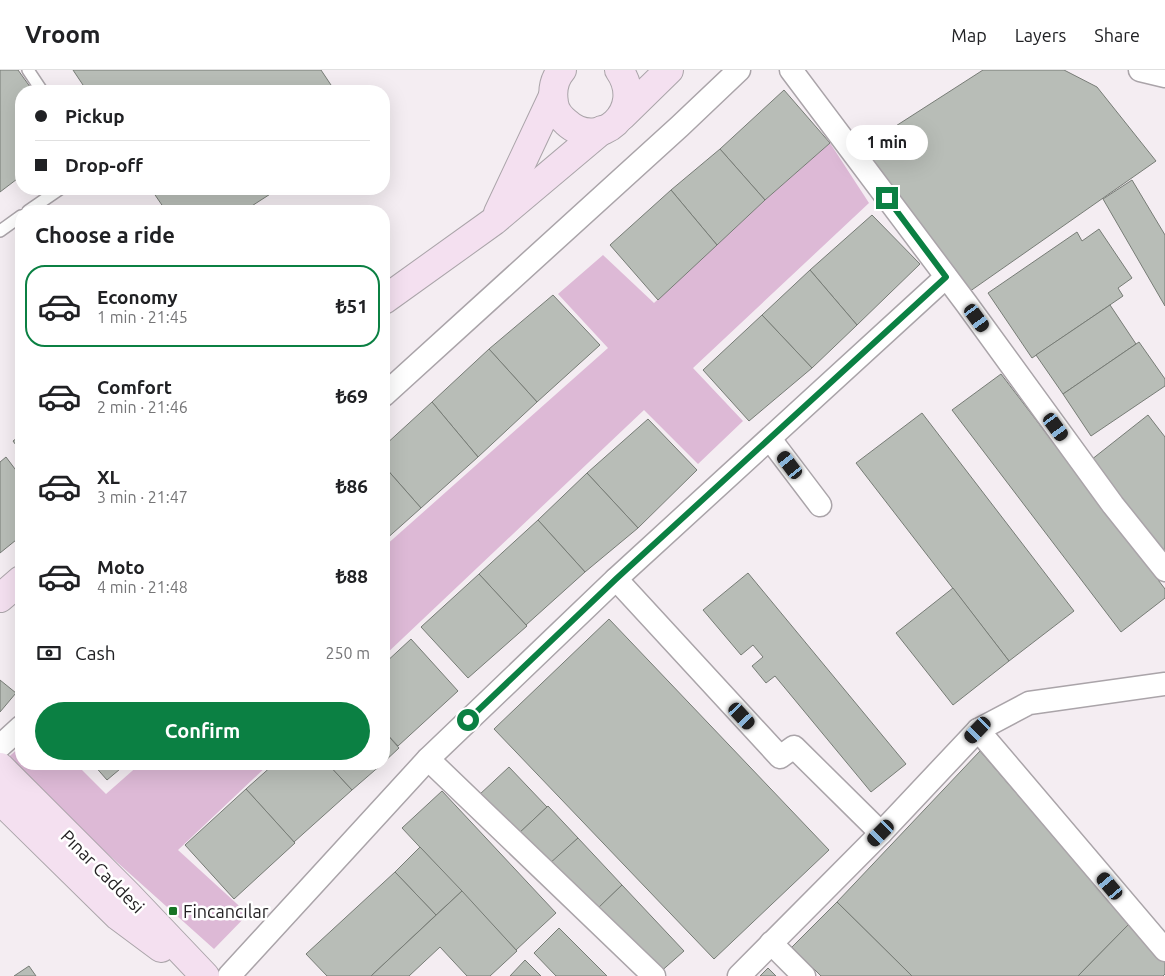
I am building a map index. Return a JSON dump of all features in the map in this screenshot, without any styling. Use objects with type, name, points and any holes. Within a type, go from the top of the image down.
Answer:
[{"type":"street","points":[[562,70],[554,83],[553,96],[555,108],[560,118],[569,126],[585,132],[612,123],[627,104],[628,91],[625,79],[619,70]]},
{"type":"street","points":[[390,296],[494,221],[612,123],[669,70]]},
{"type":"street","points":[[390,389],[680,126],[739,70]]},
{"type":"street","points":[[791,70],[1113,505],[1165,570]]},
{"type":"street","points":[[1140,70],[1165,76]]},
{"type":"street","points":[[494,221],[553,96]]},
{"type":"street","points":[[229,976],[428,759],[616,579],[946,277]]},
{"type":"street","points":[[770,439],[820,505]]},
{"type":"street","points":[[616,579],[780,756],[794,747],[881,833]]},
{"type":"street","points":[[0,598],[15,585]]},
{"type":"street","points":[[739,976],[881,833],[978,730],[1029,703],[1165,684]]},
{"type":"street","points":[[978,730],[1165,950]]},
{"type":"street","points":[[0,746],[15,732]]},
{"type":"street","points":[[428,759],[654,976]]},
{"type":"street","name":"Pınar Caddesi","points":[[0,767],[128,895],[205,976]]},
{"type":"street","name":"Pınar Caddesi","points":[[0,800],[118,916],[200,976]]},
{"type":"street","points":[[771,943],[804,976]]},
{"type":"lane","points":[[28,70],[38,85]]},
{"type":"lane","points":[[37,205],[51,195]]},
{"type":"lane","points":[[0,231],[15,220]]},
{"type":"shaded area","points":[[830,143],[869,203],[693,368],[743,421],[698,464],[644,410],[390,650],[390,542],[608,348],[558,294],[603,255],[654,303],[765,200]]},
{"type":"shaded area","points":[[15,751],[15,770],[82,770],[106,794],[133,770],[263,770],[178,850],[248,914],[214,949],[4,761]]},
{"type":"building","points":[[0,70],[18,70],[29,85],[15,85],[15,181],[0,192]]},
{"type":"building","points":[[73,70],[321,70],[331,85],[83,85]]},
{"type":"building","points":[[983,70],[1064,70],[1097,87],[1156,161],[966,294],[860,149]]},
{"type":"building","points":[[784,90],[830,143],[765,200],[720,149]]},
{"type":"building","points":[[720,149],[765,200],[717,245],[671,190]]},
{"type":"building","points":[[1132,180],[1165,235],[1165,306],[1103,199]]},
{"type":"building","points":[[671,190],[717,245],[658,300],[610,245]]},
{"type":"building","points":[[155,195],[269,195],[253,205],[162,205]]},
{"type":"building","points":[[872,215],[920,264],[857,325],[810,270]]},
{"type":"building","points":[[1099,229],[1132,278],[1118,288],[1123,296],[1032,358],[988,293],[1077,232],[1082,241]]},
{"type":"building","points":[[810,270],[857,325],[812,368],[762,315]]},
{"type":"building","points":[[553,295],[600,345],[537,402],[489,349]]},
{"type":"building","points":[[1110,305],[1136,344],[1063,394],[1036,355]]},
{"type":"building","points":[[762,315],[812,368],[749,421],[703,370]]},
{"type":"building","points":[[1139,342],[1165,379],[1165,386],[1091,436],[1063,394]]},
{"type":"building","points":[[489,349],[537,402],[478,457],[432,402]]},
{"type":"building","points":[[1001,374],[1165,589],[1165,598],[1121,632],[952,410]]},
{"type":"building","points":[[432,402],[478,457],[421,508],[390,473],[390,440]]},
{"type":"building","points":[[922,413],[1074,611],[1009,661],[856,463]]},
{"type":"building","points":[[1148,415],[1165,437],[1165,554],[1091,460]]},
{"type":"building","points":[[648,419],[697,470],[638,528],[587,473]]},
{"type":"building","points":[[6,457],[15,469],[15,541],[0,553],[0,462]]},
{"type":"building","points":[[390,473],[421,508],[390,536]]},
{"type":"building","points":[[587,473],[638,528],[585,572],[538,520]]},
{"type":"building","points":[[538,520],[585,572],[526,625],[479,574]]},
{"type":"building","points":[[748,573],[906,764],[871,792],[775,676],[766,683],[752,666],[763,657],[753,645],[741,655],[703,610]]},
{"type":"building","points":[[479,574],[527,626],[468,678],[421,627]]},
{"type":"building","points":[[953,588],[1009,661],[953,705],[896,633]]},
{"type":"building","points":[[609,619],[829,850],[714,959],[494,729]]},
{"type":"building","points":[[411,639],[458,691],[398,746],[390,737],[390,658]]},
{"type":"building","points":[[0,680],[15,694],[0,712]]},
{"type":"building","points":[[390,738],[399,748],[390,756]]},
{"type":"building","points":[[980,751],[1129,924],[1078,976],[912,976],[837,902]]},
{"type":"building","points":[[509,767],[547,807],[517,835],[479,795]]},
{"type":"building","points":[[98,770],[119,770],[107,780]]},
{"type":"building","points":[[267,770],[334,770],[352,790],[294,842],[246,789]]},
{"type":"building","points":[[334,770],[375,770],[352,790]]},
{"type":"building","points":[[246,789],[295,843],[234,899],[185,845]]},
{"type":"building","points":[[442,791],[556,913],[516,950],[402,828]]},
{"type":"building","points":[[548,806],[578,838],[547,867],[517,835]]},
{"type":"building","points":[[578,838],[622,885],[594,912],[549,864]]},
{"type":"building","points":[[420,847],[462,891],[436,915],[395,872]]},
{"type":"building","points":[[395,872],[436,915],[371,976],[327,976],[306,954]]},
{"type":"building","points":[[622,885],[684,951],[658,974],[597,909]]},
{"type":"building","points":[[462,891],[517,951],[490,976],[467,976],[440,947],[409,976],[371,976]]},
{"type":"building","points":[[837,902],[912,976],[821,976],[792,947]]},
{"type":"building","points":[[1129,924],[1165,960],[1165,974],[1163,976],[1078,976]]},
{"type":"building","points":[[559,928],[607,976],[556,976],[534,953]]},
{"type":"building","points":[[525,960],[541,976],[510,976]]},
{"type":"building","points":[[29,966],[36,976],[14,976]]},
{"type":"building","points":[[768,968],[776,976],[760,976]]},
{"type":"place","name":"Fincancılar","points":[[173,911]]},
{"type":"route","points":[[468,720],[616,579],[946,277],[887,198]]}]
